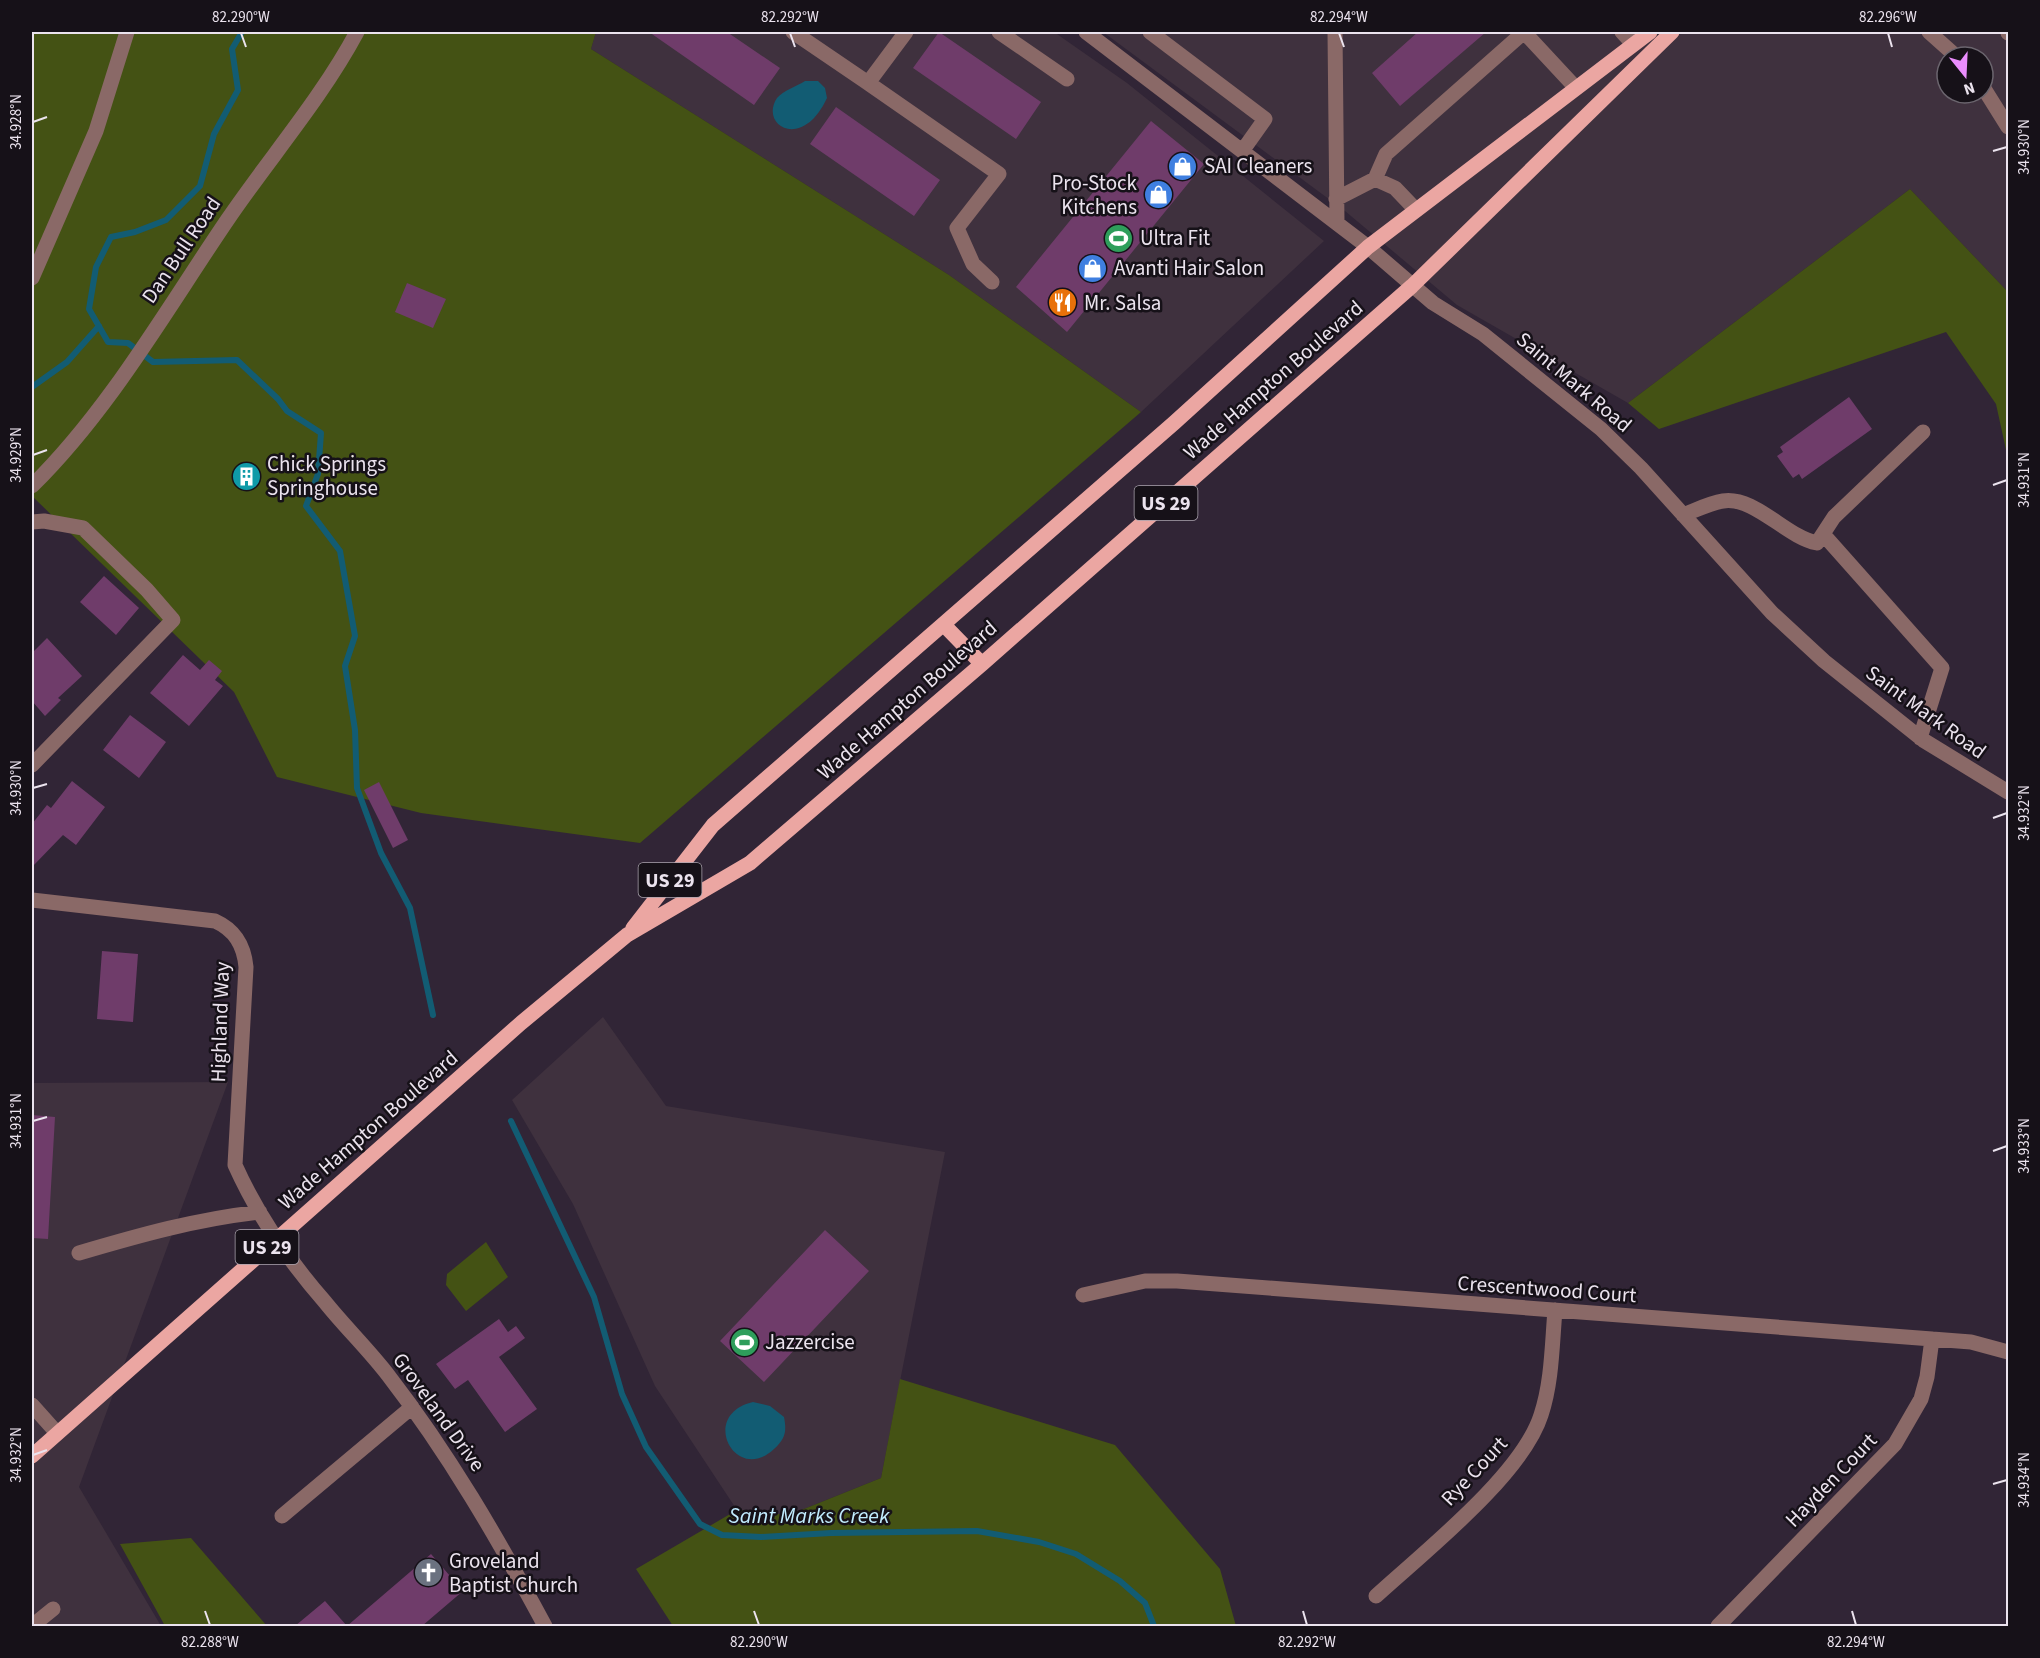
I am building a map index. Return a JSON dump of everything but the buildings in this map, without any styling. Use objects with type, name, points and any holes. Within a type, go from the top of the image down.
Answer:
[{"type":"main road","name":"Wade Hampton Boulevard","points":[[627,935],[713,825],[944,625],[1368,247],[1650,32]]},
{"type":"main road","name":"Wade Hampton Boulevard","points":[[32,1456],[515,1029],[627,935],[750,863],[982,664],[1412,286],[1672,32]]},
{"type":"main road","points":[[944,625],[982,664]]},
{"type":"street","points":[[32,278],[96,131],[127,32]]},
{"type":"street","name":"Dan Bull Road","points":[[32,486],[79,436],[245,194],[302,121],[357,32]]},
{"type":"street","points":[[793,32],[999,174],[957,228],[973,264],[992,282]]},
{"type":"street","points":[[868,83],[906,32]]},
{"type":"street","points":[[999,32],[1067,79]]},
{"type":"street","name":"Saint Mark Road","points":[[1086,32],[1368,247],[1412,286],[1483,334],[1601,429],[1765,605],[1806,645],[1872,702],[1920,738],[2008,792]]},
{"type":"street","points":[[1150,32],[1265,119],[1242,150]]},
{"type":"street","points":[[1335,32],[1337,223]]},
{"type":"street","points":[[1336,199],[1375,179],[1386,154],[1524,32],[1576,88]]},
{"type":"street","points":[[1622,32],[1633,44]]},
{"type":"street","points":[[1929,32],[1944,45]]},
{"type":"street","points":[[1994,105],[2008,128]]},
{"type":"street","points":[[1375,179],[1395,188],[1416,210]]},
{"type":"street","points":[[1683,515],[1724,501],[1739,502],[1803,540],[1817,543],[1834,517],[1923,432]]},
{"type":"street","points":[[32,522],[44,521],[83,528],[147,590],[173,620],[32,765]]},
{"type":"street","points":[[1823,534],[1942,668],[1920,738]]},
{"type":"street","name":"Highland Way","points":[[32,900],[214,921],[237,937],[245,955],[246,967],[235,1165],[276,1239]]},
{"type":"street","points":[[79,1253],[161,1228],[210,1218],[260,1212]]},
{"type":"street","name":"Groveland Drive","points":[[276,1239],[322,1300],[387,1373],[466,1484],[545,1626]]},
{"type":"street","name":"Crescentwood Court","points":[[1083,1295],[1136,1282],[1177,1281],[1971,1342],[2008,1352]]},
{"type":"street","name":"Rye Court","points":[[1376,1596],[1488,1491],[1517,1459],[1531,1437],[1547,1395],[1555,1310]]},
{"type":"street","name":"Hayden Court","points":[[1718,1626],[1895,1444],[1921,1400],[1927,1377],[1932,1339]]},
{"type":"street","points":[[32,1405],[57,1433]]},
{"type":"street","points":[[282,1516],[412,1407]]},
{"type":"street","points":[[32,1626],[53,1609]]},
{"type":"shaded area","points":[[596,32],[1054,32],[1127,83],[1324,241],[1141,412],[949,275],[591,49]]},
{"type":"shaded area","points":[[1103,32],[2008,32],[2008,292],[1910,189],[1628,403],[1457,305],[1345,211]]},
{"type":"shaded area","points":[[603,1017],[666,1106],[945,1152],[881,1478],[789,1515],[737,1510],[655,1386],[573,1204],[512,1100]]},
{"type":"shaded area","points":[[228,1082],[79,1487],[161,1626],[32,1626],[32,1083]]},
{"type":"green space","points":[[32,32],[596,32],[591,49],[949,275],[1141,412],[640,843],[421,813],[277,777],[234,692],[32,496]]},
{"type":"green space","points":[[1910,189],[2008,292],[2008,459],[1996,404],[1946,332],[1659,429],[1628,403]]},
{"type":"green space","points":[[486,1242],[508,1277],[466,1311],[446,1285],[447,1274]]},
{"type":"green space","points":[[900,1379],[1115,1445],[1220,1569],[1236,1626],[673,1626],[636,1569],[737,1510],[789,1515],[881,1478]]},
{"type":"green space","points":[[191,1538],[267,1626],[165,1626],[120,1544]]},
{"type":"water","points":[[805,81],[818,81],[825,88],[827,98],[817,115],[806,125],[795,129],[778,124],[773,108],[777,98]]},
{"type":"water","points":[[753,1402],[770,1406],[784,1417],[785,1431],[781,1442],[774,1449],[760,1458],[747,1459],[736,1453],[729,1444],[725,1432],[728,1420],[737,1409]]},
{"type":"waterway","name":"Saint Marks Creek","points":[[242,32],[232,49],[238,90],[214,134],[200,186],[166,220],[135,232],[111,237],[96,267],[89,309],[108,342],[128,343],[153,362],[237,360],[278,399],[287,411],[321,433],[318,474],[306,506],[340,551],[355,636],[345,666],[355,730],[357,788],[381,853],[410,908],[433,1015]]},
{"type":"waterway","points":[[32,387],[67,362],[99,326]]},
{"type":"waterway","name":"Saint Marks Creek","points":[[511,1121],[594,1297],[622,1394],[646,1447],[700,1524],[722,1535],[761,1537],[831,1533],[977,1531],[1039,1542],[1076,1554],[1120,1581],[1145,1603],[1154,1626]]},
{"type":"place","name":"SAI Cleaners","points":[[1183,166]]},
{"type":"place","name":"Pro-Stock Kitchens","points":[[1158,195]]},
{"type":"place","name":"Ultra Fit","points":[[1119,238]]},
{"type":"place","name":"Avanti Hair Salon","points":[[1093,268]]},
{"type":"place","name":"Mr. Salsa","points":[[1063,303]]},
{"type":"place","name":"Chick Springs Springhouse","points":[[246,476]]},
{"type":"place","name":"Jazzercise","points":[[744,1342]]},
{"type":"place","name":"Groveland Baptist Church","points":[[428,1573]]}]
